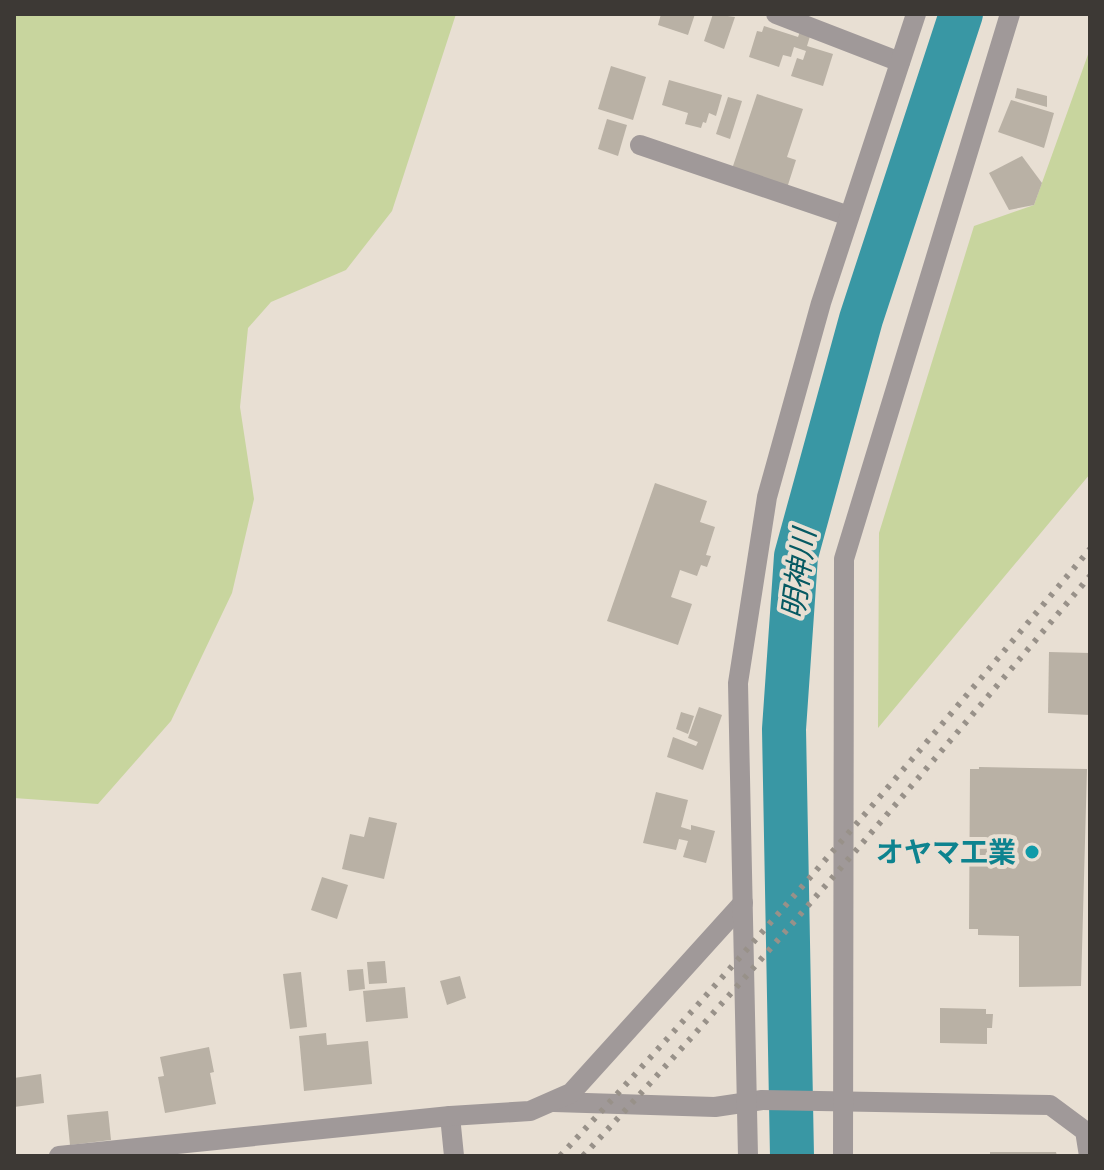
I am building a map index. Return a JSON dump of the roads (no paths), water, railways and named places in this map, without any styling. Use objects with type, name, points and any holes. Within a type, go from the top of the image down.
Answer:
[{"type":"street","points":[[776,14],[900,62]]},
{"type":"street","points":[[748,1156],[754,1101],[743,903],[738,683],[767,497],[821,303],[916,14]]},
{"type":"street","points":[[843,1156],[844,559],[1010,14]]},
{"type":"street","points":[[640,145],[849,216]]},
{"type":"street","points":[[59,1156],[450,1116],[530,1111],[571,1093],[743,903]]},
{"type":"street","points":[[550,1102],[715,1107],[754,1101],[820,1100],[1050,1105],[1085,1131],[1089,1156]]},
{"type":"street","points":[[450,1116],[454,1156]]},
{"type":"waterway","name":"明神川","points":[[792,1156],[784,729],[796,556],[861,319],[961,14]]},
{"type":"railway","points":[[560,1156],[829,856],[1090,549]]},
{"type":"railway","points":[[583,1156],[777,942],[1090,576]]},
{"type":"place","name":"オヤマ工業","points":[[1032,852]]}]
